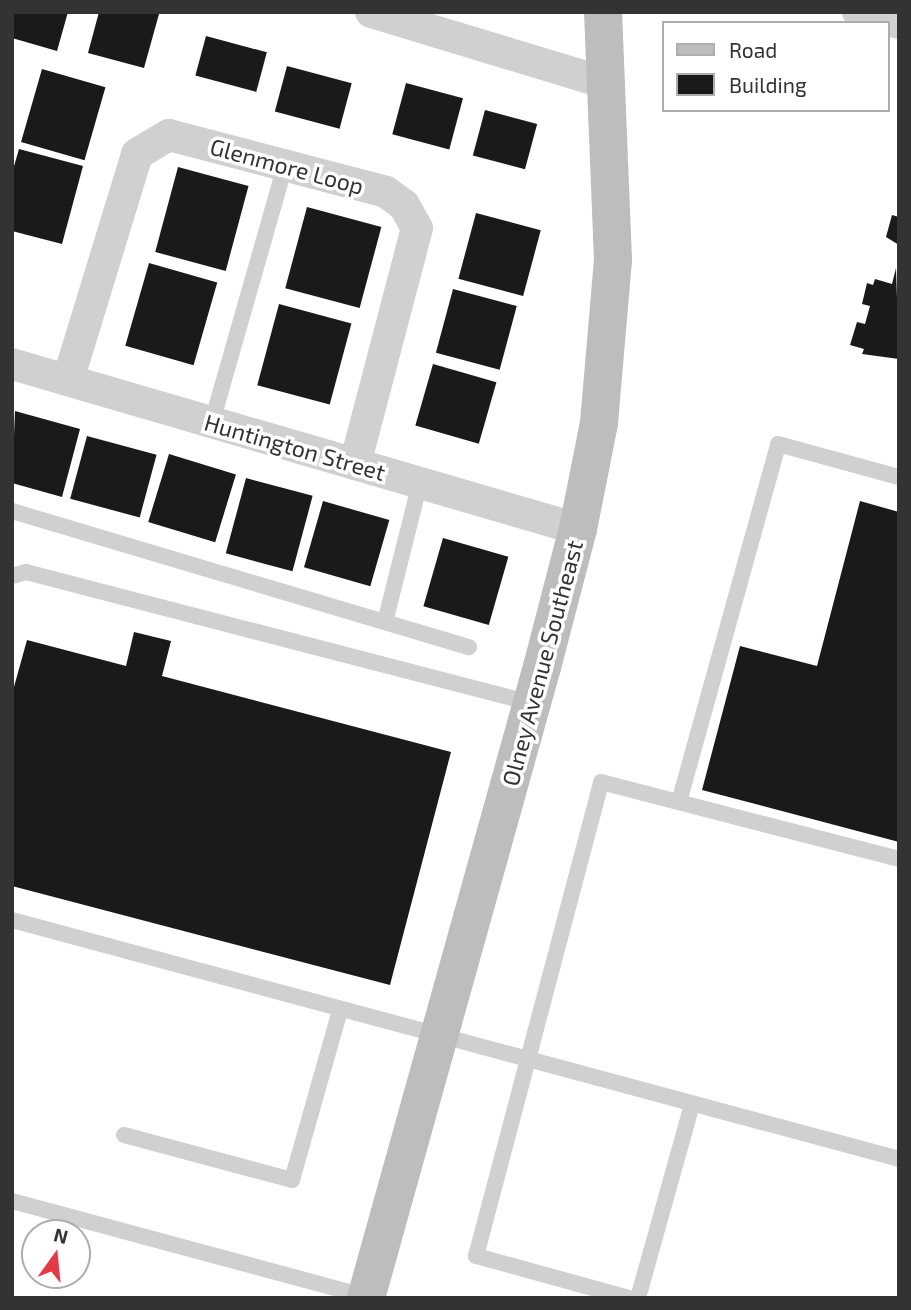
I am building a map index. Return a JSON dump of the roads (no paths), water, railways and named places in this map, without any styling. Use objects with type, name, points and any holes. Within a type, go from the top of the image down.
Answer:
[{"type":"main road","name":"Olney Avenue Southeast","points":[[368,1297],[442,1039],[578,530],[609,347],[613,260],[603,12]]},
{"type":"street","points":[[371,12],[606,83]]},
{"type":"street","points":[[858,12],[899,23]]},
{"type":"street","name":"Glenmore Loop","points":[[68,380],[137,154],[169,135],[386,192],[404,205],[417,228],[355,464]]},
{"type":"street","name":"Huntington Street","points":[[12,364],[578,530]]},
{"type":"lane","points":[[212,422],[285,166]]},
{"type":"lane","points":[[679,802],[778,444],[899,477]]},
{"type":"lane","points":[[385,622],[420,483]]},
{"type":"lane","points":[[12,511],[469,647]]},
{"type":"lane","points":[[12,576],[26,572],[532,703]]},
{"type":"lane","points":[[629,1298],[476,1256],[601,782],[899,859]]},
{"type":"lane","points":[[12,920],[442,1039],[899,1159]]},
{"type":"lane","points":[[124,1135],[292,1180],[340,1010]]},
{"type":"lane","points":[[638,1298],[692,1105]]},
{"type":"lane","points":[[12,1202],[368,1297]]}]
